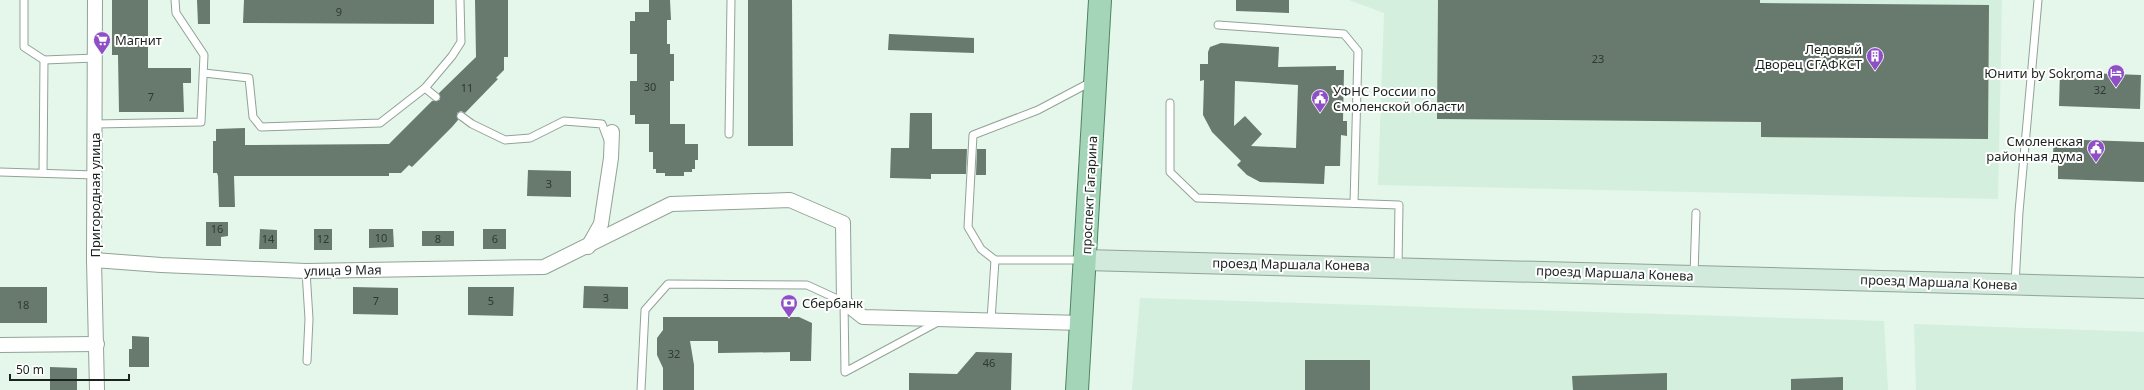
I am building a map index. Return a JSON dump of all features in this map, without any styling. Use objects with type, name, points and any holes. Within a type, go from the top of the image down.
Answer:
[{"type":"main road","name":"проспект Гагарина","points":[[1077,390],[1100,0]]},
{"type":"street","name":"Пригородная улица","points":[[95,0],[94,260],[97,390]]},
{"type":"street","points":[[587,248],[601,224],[611,158],[612,132]]},
{"type":"street","name":"улица 9 Мая","points":[[94,260],[161,265],[306,271],[544,267],[587,248],[643,217],[671,204],[790,200],[844,223],[844,302]]},
{"type":"street","name":"проезд Маршала Конева","points":[[1085,260],[1398,267],[2144,288]]},
{"type":"street","points":[[844,302],[863,317],[1082,323]]},
{"type":"street","points":[[0,344],[96,344]]},
{"type":"lane","points":[[24,0],[24,48],[44,60],[95,58]]},
{"type":"lane","points":[[95,124],[201,122],[204,56],[176,13],[176,0]]},
{"type":"lane","points":[[204,73],[248,78],[253,117],[261,127],[380,123],[425,88],[452,56],[461,42],[460,0]]},
{"type":"lane","points":[[729,134],[731,0]]},
{"type":"lane","points":[[2015,284],[2038,0]]},
{"type":"lane","points":[[1218,25],[1344,34],[1358,52],[1354,203]]},
{"type":"lane","points":[[43,173],[44,60]]},
{"type":"lane","points":[[1085,260],[994,260],[981,249],[968,226],[973,135],[1038,110],[1096,79]]},
{"type":"lane","points":[[425,88],[436,97]]},
{"type":"lane","points":[[1170,103],[1170,172],[1197,198],[1399,205],[1398,267]]},
{"type":"lane","points":[[461,116],[472,124],[505,140],[530,138],[564,121],[602,124],[611,146]]},
{"type":"lane","points":[[0,172],[95,175]]},
{"type":"lane","points":[[1694,275],[1696,213]]},
{"type":"lane","points":[[990,320],[994,260]]},
{"type":"lane","points":[[306,271],[309,319],[307,361]]},
{"type":"lane","points":[[641,390],[645,310],[668,284],[807,284],[844,302],[845,372],[944,319]]},
{"type":"shaded area","points":[[1349,0],[2002,0],[1998,199],[1378,185],[1384,13]]},
{"type":"shaded area","points":[[1140,298],[1884,321],[1888,390],[1132,390]]},
{"type":"shaded area","points":[[1914,324],[2144,332],[2144,390],[1916,390]]},
{"type":"building","points":[[112,0],[148,0],[148,68],[191,68],[191,83],[183,83],[184,112],[119,112],[118,55],[112,55]]},
{"type":"building","points":[[197,0],[210,0],[210,24],[198,24]]},
{"type":"building","points":[[244,0],[434,0],[434,24],[243,23]]},
{"type":"building","points":[[475,0],[508,0],[508,57],[504,57],[504,70],[496,78],[498,79],[465,113],[461,111],[457,113],[458,120],[412,167],[409,165],[401,173],[389,173],[389,176],[234,176],[235,207],[219,207],[218,176],[217,173],[213,173],[213,141],[216,141],[216,129],[245,128],[245,145],[389,144],[432,101],[440,100],[439,93],[476,57]]},
{"type":"building","points":[[649,0],[670,0],[671,20],[667,20],[667,44],[670,44],[670,54],[674,54],[674,81],[670,81],[670,124],[685,124],[685,144],[698,144],[698,160],[695,160],[695,169],[692,169],[692,172],[684,172],[684,176],[665,176],[665,173],[656,173],[656,169],[653,169],[653,152],[649,152],[649,124],[635,124],[635,115],[630,115],[630,81],[637,81],[637,54],[630,54],[630,21],[635,21],[635,12],[649,12]]},
{"type":"building","points":[[748,0],[792,0],[793,146],[748,146]]},
{"type":"building","points":[[1236,0],[1289,0],[1289,13],[1236,11]]},
{"type":"building","points":[[1438,0],[1760,0],[1760,3],[1989,5],[1988,139],[1761,137],[1761,122],[1437,119]]},
{"type":"building","points":[[889,34],[974,38],[974,53],[888,50]]},
{"type":"building","name":"УФНС России по Смоленской области","points":[[1221,43],[1279,47],[1278,67],[1336,66],[1336,70],[1344,70],[1343,121],[1347,121],[1347,136],[1341,135],[1340,166],[1325,166],[1324,184],[1260,182],[1247,175],[1237,165],[1241,161],[1212,132],[1203,115],[1204,80],[1200,81],[1200,64],[1208,64],[1208,52],[1210,47]],"holes":[[[1235,81],[1298,85],[1296,148],[1251,146],[1262,134],[1245,116],[1234,126]]]},
{"type":"building","points":[[2060,72],[2141,75],[2140,109],[2059,106]]},
{"type":"building","points":[[910,113],[932,113],[932,149],[967,149],[966,174],[931,174],[931,179],[890,178],[891,148],[909,148]]},
{"type":"building","points":[[2054,139],[2144,142],[2144,182],[2058,179],[2058,154],[2053,154]]},
{"type":"building","points":[[977,149],[986,149],[986,175],[976,175]]},
{"type":"building","points":[[528,170],[571,171],[571,197],[527,196]]},
{"type":"building","points":[[206,222],[228,222],[228,236],[221,237],[221,246],[206,246]]},
{"type":"building","points":[[260,229],[277,230],[277,249],[259,249]]},
{"type":"building","points":[[314,229],[332,229],[332,250],[314,250]]},
{"type":"building","points":[[369,229],[393,229],[394,247],[369,248]]},
{"type":"building","points":[[483,229],[506,229],[506,249],[483,249]]},
{"type":"building","points":[[422,231],[454,231],[454,246],[422,246]]},
{"type":"building","points":[[584,286],[628,287],[628,309],[583,308]]},
{"type":"building","points":[[0,287],[47,287],[47,323],[0,323]]},
{"type":"building","points":[[353,287],[398,288],[398,315],[353,314]]},
{"type":"building","points":[[468,287],[514,287],[513,316],[468,315]]},
{"type":"building","points":[[663,317],[799,317],[812,323],[811,361],[790,361],[790,352],[718,353],[718,341],[690,341],[694,365],[694,390],[663,390],[663,368],[657,355],[657,338],[663,330]]},
{"type":"building","points":[[132,336],[149,337],[149,367],[129,367],[129,349],[132,349]]},
{"type":"building","points":[[976,352],[1012,353],[1011,390],[909,390],[909,373],[957,374]]},
{"type":"building","points":[[1305,360],[1370,360],[1370,390],[1305,390]]},
{"type":"building","points":[[50,367],[77,368],[77,390],[50,390]]},
{"type":"building","points":[[1667,373],[1667,390],[1573,390],[1572,376]]},
{"type":"building","points":[[1843,377],[1843,390],[1791,390],[1791,379]]},
{"type":"place","name":"Магнит","points":[[102,55]]},
{"type":"place","name":"Ледовый Дворец СГАФКСТ","points":[[1875,71]]},
{"type":"place","name":"Юнити by Sokroma","points":[[2116,88]]},
{"type":"place","name":"УФНС России по Смоленской области","points":[[1320,113]]},
{"type":"place","name":"Смоленская районная дума","points":[[2096,163]]},
{"type":"place","name":"Сбербанк","points":[[789,318]]}]
